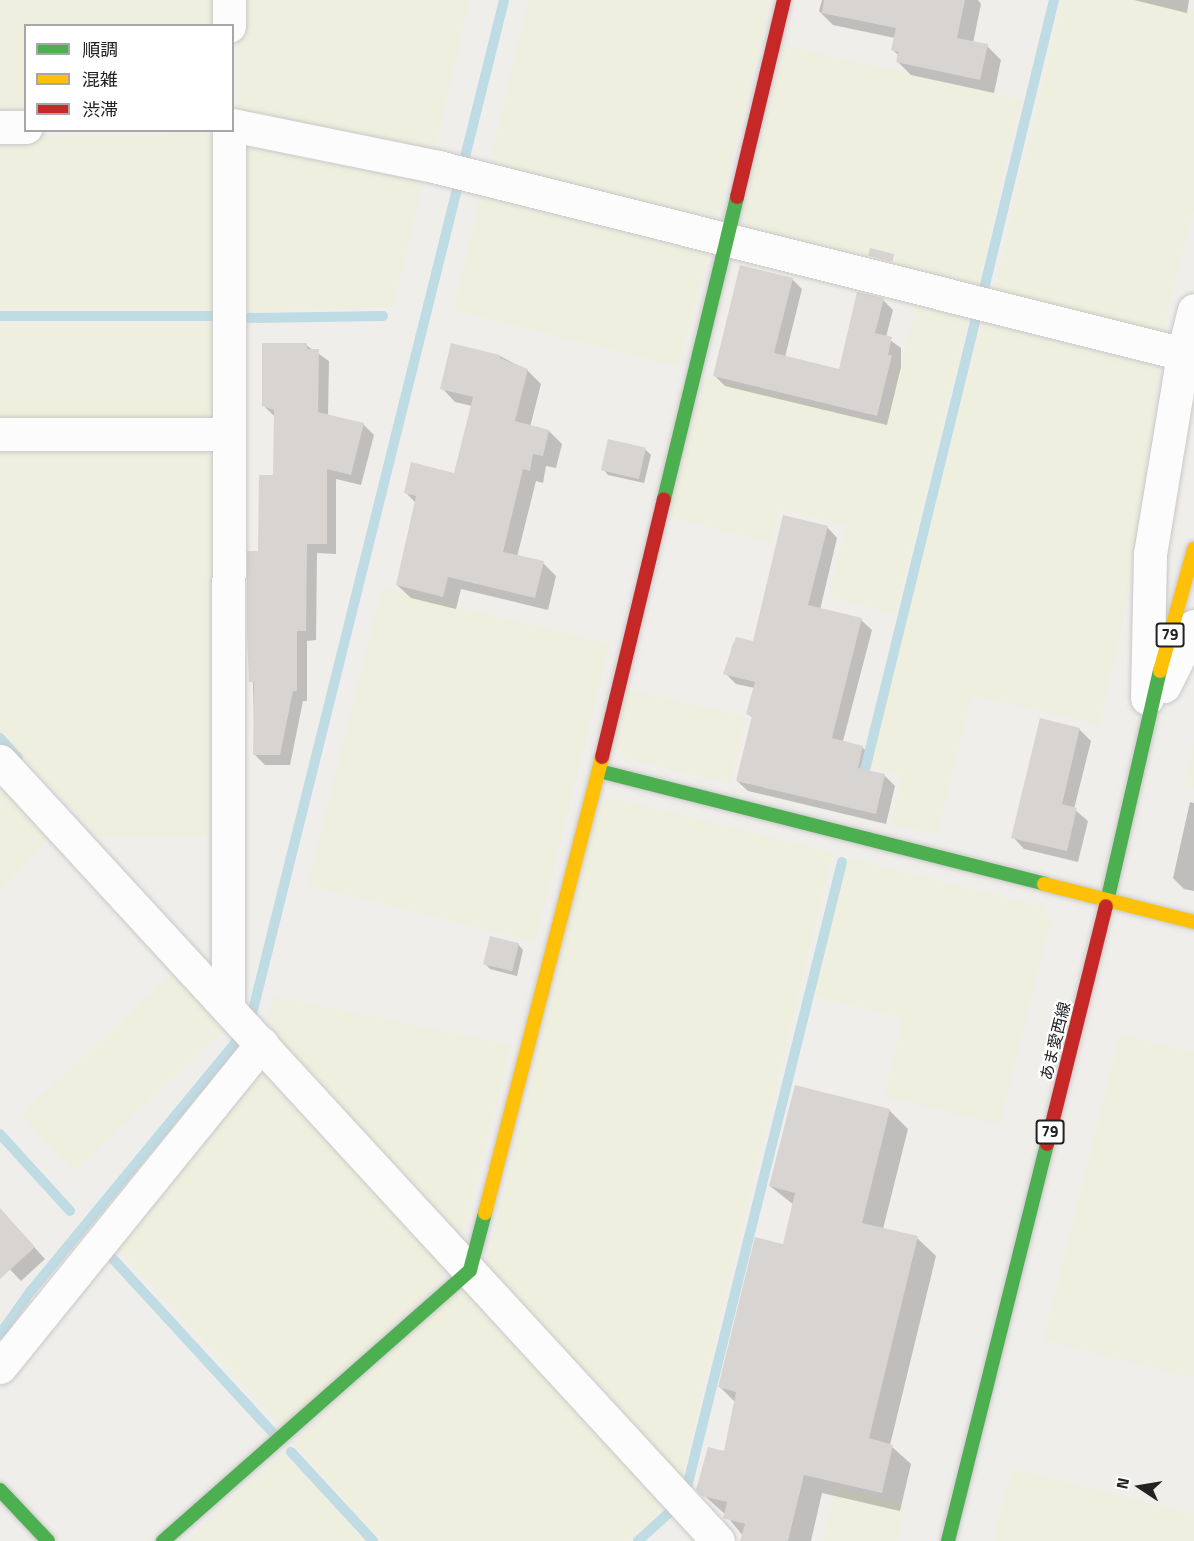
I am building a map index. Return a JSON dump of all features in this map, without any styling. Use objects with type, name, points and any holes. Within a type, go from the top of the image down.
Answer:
[{"type":"main road","points":[[163,1541],[470,1270],[599,771],[725,238],[784,0]]},
{"type":"main road","name":"あま愛西線","points":[[948,1541],[1107,900],[1146,721],[1194,549]]},
{"type":"main road","points":[[599,771],[1194,922]]},
{"type":"main road","points":[[0,1490],[48,1541]]},
{"type":"street","points":[[229,0],[229,24]]},
{"type":"street","points":[[234,125],[438,167],[1183,354]]},
{"type":"street","points":[[0,127],[24,127]]},
{"type":"street","points":[[228,1007],[229,132]]},
{"type":"street","points":[[1146,721],[1150,554],[1183,354],[1194,310]]},
{"type":"street","points":[[0,434],[228,434]]},
{"type":"street","points":[[1146,721],[1194,626]]},
{"type":"street","points":[[0,761],[718,1541]]},
{"type":"street","points":[[0,1367],[260,1042]]},
{"type":"green space","points":[[0,0],[218,0],[218,24],[24,24],[24,115],[0,115]]},
{"type":"green space","points":[[238,0],[470,0],[435,150],[251,120],[238,106]]},
{"type":"green space","points":[[528,0],[771,0],[719,212],[705,221],[489,165]]},
{"type":"green space","points":[[1061,0],[1151,0],[1194,11],[1194,210],[1162,336],[993,293]]},
{"type":"green space","points":[[784,45],[1021,99],[978,287],[748,230],[744,213]]},
{"type":"green space","points":[[208,134],[215,144],[216,309],[0,309],[0,137]]},
{"type":"green space","points":[[260,144],[424,179],[394,307],[246,313],[245,153]]},
{"type":"green space","points":[[482,191],[697,242],[707,260],[679,367],[453,310]]},
{"type":"green space","points":[[917,301],[970,314],[895,614],[828,597],[846,526],[780,510],[772,543],[669,517],[705,377],[885,423]]},
{"type":"green space","points":[[983,314],[1161,364],[1123,625],[1099,725],[972,695],[938,835],[890,824],[902,775],[870,767]]},
{"type":"green space","points":[[0,323],[218,323],[218,425],[0,425]]},
{"type":"green space","points":[[220,441],[218,836],[98,837],[0,731],[0,442]]},
{"type":"green space","points":[[382,587],[610,644],[536,942],[308,885]]},
{"type":"green space","points":[[628,689],[746,717],[730,784],[625,758],[614,744]]},
{"type":"green space","points":[[1194,740],[1194,788],[1184,785]]},
{"type":"green space","points":[[0,777],[53,835],[0,889]]},
{"type":"green space","points":[[612,797],[833,853],[680,1486],[484,1274],[598,807]]},
{"type":"green space","points":[[847,858],[1042,906],[1051,921],[1000,1125],[884,1096],[903,1018],[813,996]]},
{"type":"green space","points":[[176,970],[229,1026],[73,1171],[21,1115]]},
{"type":"green space","points":[[274,996],[512,1045],[462,1238],[449,1236],[262,1032]]},
{"type":"green space","points":[[1120,1034],[1194,1053],[1194,1378],[1043,1340]]},
{"type":"green space","points":[[260,1062],[446,1262],[439,1282],[282,1427],[112,1243]]},
{"type":"green space","points":[[454,1293],[477,1293],[671,1502],[629,1541],[382,1541],[293,1443]]},
{"type":"green space","points":[[283,1452],[365,1541],[187,1541]]},
{"type":"green space","points":[[1011,1468],[1194,1514],[1194,1541],[993,1541]]},
{"type":"green space","points":[[835,1488],[906,1504],[897,1541],[823,1541]]},
{"type":"building","points":[[824,0],[965,0],[957,38],[988,44],[980,80],[896,62],[898,52],[891,50],[896,28],[822,13]]},
{"type":"building","points":[[870,248],[894,254],[892,262],[868,256]]},
{"type":"building","points":[[740,265],[793,278],[774,353],[839,369],[857,292],[884,298],[875,333],[892,337],[888,355],[892,355],[877,416],[713,376]]},
{"type":"building","points":[[262,343],[307,343],[307,349],[319,349],[318,412],[364,423],[351,475],[327,469],[327,544],[307,544],[306,631],[297,631],[297,691],[293,691],[280,755],[253,755],[254,682],[249,682],[247,551],[258,551],[259,475],[273,475],[274,410],[262,406]]},
{"type":"building","points":[[451,343],[500,355],[500,358],[528,369],[515,421],[549,430],[543,456],[533,454],[530,471],[523,469],[503,552],[544,561],[535,598],[448,577],[443,597],[396,585],[416,496],[404,493],[411,462],[454,473],[473,397],[440,389]]},
{"type":"building","points":[[608,439],[646,448],[639,479],[601,470]]},
{"type":"building","points":[[783,515],[828,526],[808,605],[862,618],[832,738],[863,746],[858,768],[885,774],[876,814],[736,781],[752,716],[746,714],[755,682],[723,674],[736,637],[753,641]]},
{"type":"building","points":[[1040,718],[1080,728],[1062,804],[1077,808],[1067,851],[1011,838]]},
{"type":"building","points":[[490,936],[519,943],[512,971],[483,964]]},
{"type":"building","points":[[795,1085],[890,1109],[862,1223],[918,1236],[869,1438],[893,1445],[882,1493],[804,1475],[788,1541],[740,1541],[745,1524],[723,1518],[727,1502],[702,1496],[696,1490],[708,1447],[724,1451],[736,1392],[718,1387],[755,1237],[783,1244],[795,1193],[769,1186]]},
{"type":"building","points":[[0,1208],[35,1247],[0,1279]]},
{"type":"waterway","points":[[0,1334],[30,1292],[249,1026],[504,0]]},
{"type":"waterway","points":[[985,285],[1054,0]]},
{"type":"waterway","points":[[862,782],[977,315]]},
{"type":"waterway","points":[[0,316],[216,316]]},
{"type":"waterway","points":[[247,318],[383,316]]},
{"type":"waterway","points":[[0,738],[18,758]]},
{"type":"waterway","points":[[686,1491],[842,862]]},
{"type":"waterway","points":[[0,1134],[70,1211]]},
{"type":"waterway","points":[[113,1259],[272,1432]]},
{"type":"waterway","points":[[291,1452],[373,1541]]},
{"type":"waterway","points":[[638,1541],[672,1510]]},
{"type":"traffic: fast","points":[[664,499],[737,197]]},
{"type":"traffic: fast","points":[[1106,906],[1160,671]]},
{"type":"traffic: fast","points":[[599,771],[1044,884]]},
{"type":"traffic: fast","points":[[948,1541],[1047,1144]]},
{"type":"traffic: fast","points":[[163,1541],[470,1270],[485,1213]]},
{"type":"traffic: fast","points":[[0,1490],[48,1541]]},
{"type":"traffic: slow","points":[[1160,671],[1194,549]]},
{"type":"traffic: slow","points":[[485,1213],[602,757]]},
{"type":"traffic: slow","points":[[1044,884],[1194,922]]},
{"type":"traffic: jam","points":[[737,197],[784,0]]},
{"type":"traffic: jam","points":[[602,757],[664,499]]},
{"type":"traffic: jam","points":[[1047,1144],[1106,906]]}]
